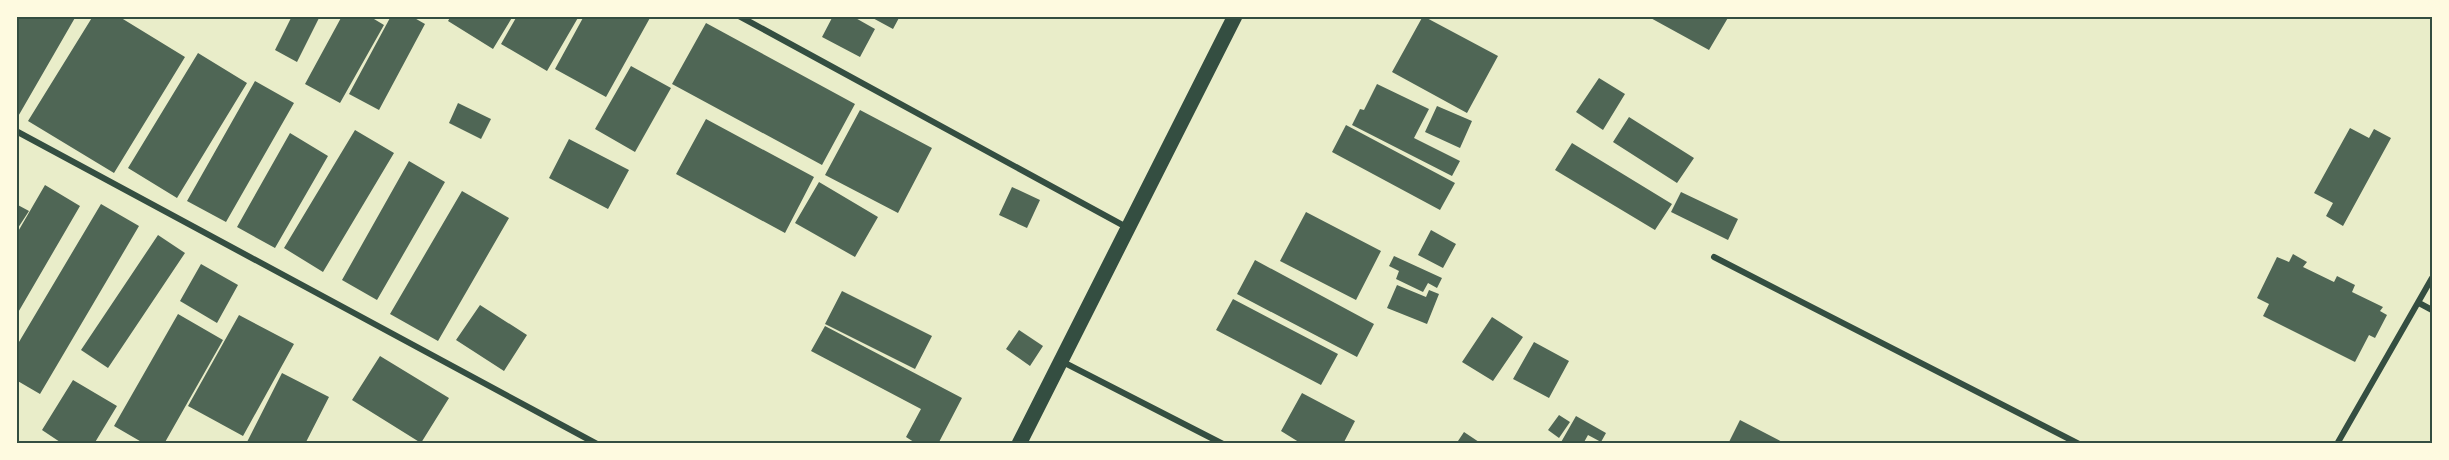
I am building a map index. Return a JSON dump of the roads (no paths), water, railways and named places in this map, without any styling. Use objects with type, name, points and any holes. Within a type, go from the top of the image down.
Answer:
[{"type":"main road","points":[[1019,444],[1235,16]]},
{"type":"street","points":[[739,16],[1128,228]]},
{"type":"street","points":[[16,131],[597,444]]},
{"type":"street","points":[[1714,257],[2079,444]]},
{"type":"street","points":[[2337,444],[2433,278]]},
{"type":"street","points":[[2419,303],[2433,310]]},
{"type":"street","points":[[1060,361],[1223,444]]}]
